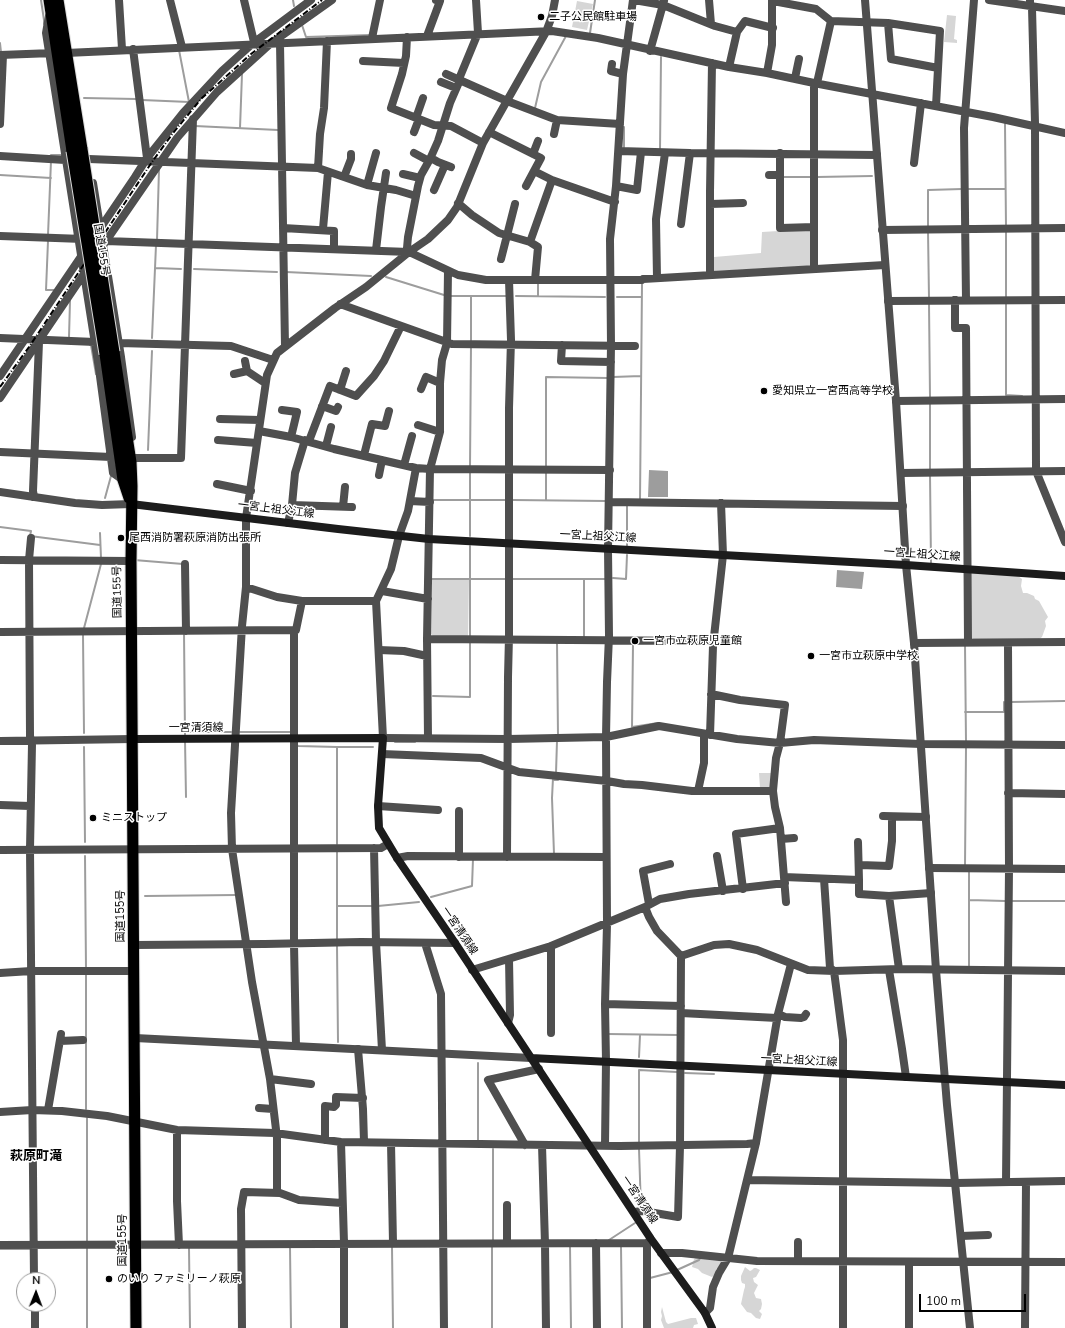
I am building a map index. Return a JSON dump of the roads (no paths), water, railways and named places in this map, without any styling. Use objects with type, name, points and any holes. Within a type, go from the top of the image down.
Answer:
[{"type":"highway","name":"国道155号","points":[[58,0],[53,9],[61,53],[73,153],[112,350],[130,462],[132,486],[131,561],[135,971],[136,1328]]},
{"type":"highway","name":"国道155号","points":[[112,350],[123,480],[131,504]]},
{"type":"main road","name":"一宮上祖父江線","points":[[131,504],[429,539],[906,565],[1065,576]]},
{"type":"main road","name":"一宮清須線","points":[[133,739],[383,738],[378,806],[379,828],[397,858],[539,1069],[588,1146],[634,1212],[649,1241],[661,1253],[705,1313],[712,1328]]},
{"type":"main road","name":"一宮上祖父江線","points":[[531,1058],[1065,1085]]},
{"type":"street","points":[[119,0],[122,49]]},
{"type":"street","points":[[170,0],[182,47]]},
{"type":"street","points":[[244,0],[253,43]]},
{"type":"street","points":[[0,376],[146,160],[193,101],[222,71],[253,43],[311,0]]},
{"type":"street","points":[[0,398],[160,162],[193,119],[227,83],[270,44],[332,0]]},
{"type":"street","points":[[372,38],[380,0]]},
{"type":"street","points":[[427,36],[440,1],[436,0]]},
{"type":"street","points":[[409,252],[407,248],[408,237],[420,178],[430,159],[478,33],[476,0]]},
{"type":"street","points":[[277,1193],[276,1138],[270,1079],[246,944],[232,849],[231,813],[246,587],[246,518],[265,383],[277,353],[428,239],[448,220],[458,203],[483,143],[546,32],[552,16],[555,0]]},
{"type":"street","points":[[605,1146],[605,1004],[607,924],[606,682],[609,641],[608,549],[610,502],[611,362],[610,239],[619,151],[623,74],[634,0],[664,3],[711,24],[737,32]]},
{"type":"street","points":[[709,0],[711,24]]},
{"type":"street","points":[[865,0],[874,94],[882,230],[896,401],[906,565],[914,643],[936,970],[945,1079],[970,1328]]},
{"type":"street","points":[[966,300],[964,128],[974,0]]},
{"type":"street","points":[[989,0],[1030,3],[1065,11]]},
{"type":"street","points":[[767,73],[772,45],[772,1],[816,9],[831,21],[868,21],[940,31],[936,106]]},
{"type":"street","points":[[650,51],[664,3]]},
{"type":"street","points":[[1030,3],[1032,8],[1034,127],[1036,471],[1065,542]]},
{"type":"street","points":[[53,9],[46,33],[61,53],[89,159],[100,228],[105,242],[112,350],[185,345],[232,346],[273,360]]},
{"type":"street","points":[[729,67],[737,32],[745,21],[773,28]]},
{"type":"street","points":[[814,269],[814,154],[816,83],[831,21]]},
{"type":"street","points":[[888,23],[891,59],[938,68]]},
{"type":"street","points":[[0,124],[1,55],[253,43],[270,44],[478,33],[552,31],[627,44],[650,51],[993,117],[1065,133]]},
{"type":"street","points":[[407,37],[404,63],[399,85],[391,108],[434,125],[451,126],[483,143]]},
{"type":"street","points":[[318,168],[320,134],[324,108],[327,41]]},
{"type":"street","points":[[280,43],[286,346]]},
{"type":"street","points":[[133,49],[146,160]]},
{"type":"street","points":[[61,53],[73,153],[75,217],[95,342],[113,473],[123,480]]},
{"type":"street","points":[[795,78],[799,59]]},
{"type":"street","points":[[363,61],[404,63]]},
{"type":"street","points":[[710,275],[712,63]]},
{"type":"street","points":[[612,64],[611,71],[623,74]]},
{"type":"street","points":[[446,74],[507,101],[557,120],[620,124]]},
{"type":"street","points":[[441,82],[456,88]]},
{"type":"street","points":[[414,132],[423,98]]},
{"type":"street","points":[[914,163],[921,103]]},
{"type":"street","points":[[130,462],[135,458],[181,458],[193,119]]},
{"type":"street","points":[[554,134],[557,120]]},
{"type":"street","points":[[489,132],[541,158],[526,186]]},
{"type":"street","points":[[533,154],[538,141]]},
{"type":"street","points":[[619,151],[665,153],[877,154]]},
{"type":"street","points":[[616,186],[637,190],[641,152]]},
{"type":"street","points":[[0,156],[73,153]]},
{"type":"street","points":[[414,153],[448,166],[434,190]]},
{"type":"street","points":[[657,278],[656,219],[665,153]]},
{"type":"street","points":[[681,224],[690,153]]},
{"type":"street","points":[[780,153],[780,228],[814,227]]},
{"type":"street","points":[[344,177],[351,159],[351,154]]},
{"type":"street","points":[[367,185],[376,154]]},
{"type":"street","points":[[89,159],[146,160],[160,162],[318,168],[367,185],[396,190],[416,196]]},
{"type":"street","points":[[534,171],[552,180],[614,202]]},
{"type":"street","points":[[323,229],[328,172]]},
{"type":"street","points":[[376,250],[386,172]]},
{"type":"street","points":[[403,174],[420,178]]},
{"type":"street","points":[[769,175],[780,176]]},
{"type":"street","points":[[530,242],[552,180]]},
{"type":"street","points":[[458,203],[487,226],[500,233],[530,242],[538,247],[535,280]]},
{"type":"street","points":[[710,204],[743,203]]},
{"type":"street","points":[[501,259],[515,204]]},
{"type":"street","points":[[283,228],[323,229],[334,231],[334,249]]},
{"type":"street","points":[[882,230],[1065,228]]},
{"type":"street","points":[[0,236],[92,239]]},
{"type":"street","points":[[105,242],[409,252],[458,275],[486,280],[642,280],[643,278],[885,265]]},
{"type":"street","points":[[428,738],[427,639],[430,469],[440,432],[440,383],[442,360],[447,343],[448,270]]},
{"type":"street","points":[[507,857],[510,470],[509,280]]},
{"type":"street","points":[[955,300],[956,328],[966,328],[968,642]]},
{"type":"street","points":[[888,301],[1065,300]]},
{"type":"street","points":[[340,304],[452,344],[635,346]]},
{"type":"street","points":[[288,523],[292,505],[295,473],[330,386],[356,396],[364,388],[384,361],[402,326]]},
{"type":"street","points":[[0,338],[95,342]]},
{"type":"street","points":[[34,497],[34,454],[39,339]]},
{"type":"street","points":[[562,345],[561,361],[611,362]]},
{"type":"street","points":[[245,361],[247,371],[265,383]]},
{"type":"street","points":[[234,374],[247,371]]},
{"type":"street","points":[[340,390],[346,371]]},
{"type":"street","points":[[421,389],[426,377],[440,383]]},
{"type":"street","points":[[896,401],[1065,399]]},
{"type":"street","points":[[322,406],[336,411],[338,407]]},
{"type":"street","points":[[282,410],[297,412],[291,437]]},
{"type":"street","points":[[364,455],[372,424],[385,426],[389,411]]},
{"type":"street","points":[[220,419],[260,420]]},
{"type":"street","points":[[418,425],[440,432]]},
{"type":"street","points":[[326,446],[331,427]]},
{"type":"street","points":[[259,431],[291,437],[416,468],[610,470]]},
{"type":"street","points":[[404,466],[412,436]]},
{"type":"street","points":[[218,440],[257,443]]},
{"type":"street","points":[[0,452],[111,457]]},
{"type":"street","points":[[379,474],[382,460]]},
{"type":"street","points":[[416,468],[410,502],[399,536],[391,569],[376,601],[383,738],[508,739],[606,737],[659,726],[737,739],[780,743],[814,740],[921,744],[1065,745]]},
{"type":"street","points":[[901,473],[1065,470]]},
{"type":"street","points":[[217,484],[251,491]]},
{"type":"street","points":[[343,507],[345,487]]},
{"type":"street","points":[[0,492],[60,501],[102,505],[131,504]]},
{"type":"street","points":[[410,502],[430,502]]},
{"type":"street","points":[[610,502],[903,506]]},
{"type":"street","points":[[698,791],[704,763],[723,556],[721,503]]},
{"type":"street","points":[[292,505],[352,507]]},
{"type":"street","points":[[31,538],[29,560],[29,632],[34,1272]]},
{"type":"street","points":[[0,560],[131,561]]},
{"type":"street","points":[[185,564],[186,631]]},
{"type":"street","points":[[246,587],[277,597],[302,601],[376,601]]},
{"type":"street","points":[[382,591],[428,599]]},
{"type":"street","points":[[296,1046],[294,944],[294,630],[296,630],[302,601]]},
{"type":"street","points":[[0,632],[294,630]]},
{"type":"street","points":[[427,639],[714,641]]},
{"type":"street","points":[[914,643],[1065,642]]},
{"type":"street","points":[[1006,1182],[1009,869],[1008,643]]},
{"type":"street","points":[[379,650],[404,651],[427,656]]},
{"type":"street","points":[[711,694],[740,700],[785,705],[780,743],[776,758],[773,791],[780,828],[786,902]]},
{"type":"street","points":[[0,741],[133,739]]},
{"type":"street","points":[[382,754],[480,758],[519,772],[669,789],[698,791],[773,791]]},
{"type":"street","points":[[1008,793],[1065,794]]},
{"type":"street","points":[[0,805],[30,806]]},
{"type":"street","points":[[378,806],[438,810]]},
{"type":"street","points":[[459,811],[459,857]]},
{"type":"street","points":[[883,816],[926,816]]},
{"type":"street","points":[[860,865],[890,866],[892,817]]},
{"type":"street","points":[[743,889],[736,834],[780,828]]},
{"type":"street","points":[[781,839],[794,838]]},
{"type":"street","points":[[858,842],[860,865],[859,894],[889,896],[931,894]]},
{"type":"street","points":[[0,850],[381,848],[388,844]]},
{"type":"street","points":[[374,848],[376,942],[382,1050]]},
{"type":"street","points":[[397,858],[408,856],[606,857]]},
{"type":"street","points":[[717,856],[723,891]]},
{"type":"street","points":[[634,1212],[643,1211],[678,1217],[681,956],[657,931],[649,917],[643,870],[670,864]]},
{"type":"street","points":[[929,868],[1065,869]]},
{"type":"street","points":[[824,879],[830,968],[834,971],[843,1040],[843,1328]]},
{"type":"street","points":[[472,970],[551,946],[607,924],[660,899],[689,894],[743,889],[784,880],[860,880]]},
{"type":"street","points":[[889,896],[899,969]]},
{"type":"street","points":[[134,945],[376,942],[455,943]]},
{"type":"street","points":[[425,943],[441,994],[444,1328]]},
{"type":"street","points":[[681,956],[714,945],[730,944],[757,950],[808,970],[834,971],[899,969],[1065,971]]},
{"type":"street","points":[[551,946],[551,1033]]},
{"type":"street","points":[[508,1023],[510,1015],[509,959]]},
{"type":"street","points":[[705,1313],[710,1308],[713,1287],[728,1258],[756,1143],[777,1016],[791,964]]},
{"type":"street","points":[[889,970],[900,1030],[906,1077]]},
{"type":"street","points":[[0,973],[31,971],[135,971]]},
{"type":"street","points":[[605,1004],[801,1018],[806,1014]]},
{"type":"street","points":[[48,1110],[61,1037],[82,1040]]},
{"type":"street","points":[[134,1038],[531,1058]]},
{"type":"street","points":[[358,1049],[363,1098],[364,1142]]},
{"type":"street","points":[[524,1145],[488,1080],[539,1069]]},
{"type":"street","points":[[270,1079],[311,1084]]},
{"type":"street","points":[[325,1140],[325,1106],[334,1106],[336,1104],[336,1097],[363,1098]]},
{"type":"street","points":[[259,1108],[273,1108]]},
{"type":"street","points":[[0,1112],[32,1110],[62,1111],[107,1116],[177,1130],[275,1133],[341,1142],[588,1146],[680,1146],[756,1143]]},
{"type":"street","points":[[177,1130],[177,1201],[179,1245]]},
{"type":"street","points":[[341,1142],[344,1244],[344,1328]]},
{"type":"street","points":[[391,1142],[393,1243]]},
{"type":"street","points":[[542,1145],[546,1328]]},
{"type":"street","points":[[747,1180],[956,1183],[1065,1181]]},
{"type":"street","points":[[1025,1328],[1026,1182]]},
{"type":"street","points":[[242,1328],[241,1209],[244,1192],[277,1193],[299,1200],[342,1203]]},
{"type":"street","points":[[507,1205],[507,1243]]},
{"type":"street","points":[[961,1236],[988,1236]]},
{"type":"street","points":[[0,1245],[393,1243],[596,1244],[649,1241],[647,1328]]},
{"type":"street","points":[[798,1242],[798,1261]]},
{"type":"street","points":[[596,1244],[597,1328]]},
{"type":"street","points":[[661,1253],[682,1253],[757,1261],[1065,1262]]},
{"type":"street","points":[[908,1328],[909,1262]]},
{"type":"street","points":[[34,1312],[35,1328]]},
{"type":"waterway","points":[[41,0],[44,24]]},
{"type":"waterway","points":[[293,0],[294,6]]},
{"type":"waterway","points":[[590,33],[595,0]]},
{"type":"waterway","points":[[302,25],[306,37],[370,35]]},
{"type":"waterway","points":[[535,108],[541,82],[566,36]]},
{"type":"waterway","points":[[0,43],[1,52]]},
{"type":"waterway","points":[[142,100],[189,102],[179,50]]},
{"type":"waterway","points":[[660,150],[661,57]]},
{"type":"waterway","points":[[240,128],[242,74]]},
{"type":"waterway","points":[[84,98],[136,99]]},
{"type":"waterway","points":[[1005,124],[1006,227]]},
{"type":"waterway","points":[[195,126],[278,130]]},
{"type":"waterway","points":[[623,127],[624,148]]},
{"type":"waterway","points":[[51,155],[62,154]]},
{"type":"waterway","points":[[48,235],[51,161]]},
{"type":"waterway","points":[[157,240],[159,169]]},
{"type":"waterway","points":[[0,175],[51,178]]},
{"type":"waterway","points":[[817,177],[872,176]]},
{"type":"waterway","points":[[783,177],[813,177]]},
{"type":"waterway","points":[[928,227],[928,190],[962,189]]},
{"type":"waterway","points":[[966,189],[1005,189]]},
{"type":"waterway","points":[[928,231],[929,298]]},
{"type":"waterway","points":[[1006,231],[1006,299]]},
{"type":"waterway","points":[[48,241],[46,290],[55,290]]},
{"type":"waterway","points":[[152,338],[156,245]]},
{"type":"waterway","points":[[155,268],[181,269]]},
{"type":"waterway","points":[[194,269],[277,272]]},
{"type":"waterway","points":[[286,272],[371,276]]},
{"type":"waterway","points":[[386,277],[444,295]]},
{"type":"waterway","points":[[538,282],[538,296]]},
{"type":"waterway","points":[[640,500],[642,284]]},
{"type":"waterway","points":[[450,296],[507,296]]},
{"type":"waterway","points":[[471,296],[471,341]]},
{"type":"waterway","points":[[516,296],[605,297]]},
{"type":"waterway","points":[[617,297],[642,297]]},
{"type":"waterway","points":[[69,337],[70,301]]},
{"type":"waterway","points":[[1006,303],[1006,395],[1022,396]]},
{"type":"waterway","points":[[929,304],[930,397]]},
{"type":"waterway","points":[[90,345],[96,374]]},
{"type":"waterway","points":[[470,467],[471,345]]},
{"type":"waterway","points":[[148,450],[152,351]]},
{"type":"waterway","points":[[613,377],[641,376]]},
{"type":"waterway","points":[[546,467],[546,377],[608,378]]},
{"type":"waterway","points":[[930,404],[930,469]]},
{"type":"waterway","points":[[433,500],[470,500],[470,471]]},
{"type":"waterway","points":[[546,471],[546,500]]},
{"type":"waterway","points":[[930,475],[931,563]]},
{"type":"waterway","points":[[105,498],[111,476]]},
{"type":"waterway","points":[[470,536],[470,500],[506,500]]},
{"type":"waterway","points":[[513,500],[606,501]]},
{"type":"waterway","points":[[627,506],[627,546]]},
{"type":"waterway","points":[[0,527],[31,531],[30,536],[100,545]]},
{"type":"waterway","points":[[100,533],[101,558]]},
{"type":"waterway","points":[[470,546],[470,637]]},
{"type":"waterway","points":[[613,578],[626,579],[627,555]]},
{"type":"waterway","points":[[134,560],[183,564]]},
{"type":"waterway","points":[[84,628],[101,564]]},
{"type":"waterway","points":[[432,579],[507,579]]},
{"type":"waterway","points":[[512,579],[606,579]]},
{"type":"waterway","points":[[584,579],[584,637]]},
{"type":"waterway","points":[[184,632],[185,736]]},
{"type":"waterway","points":[[83,635],[84,733]]},
{"type":"waterway","points":[[558,736],[557,642],[559,643]]},
{"type":"waterway","points":[[433,696],[470,697],[470,643]]},
{"type":"waterway","points":[[633,645],[632,727],[658,723]]},
{"type":"waterway","points":[[965,645],[966,742]]},
{"type":"waterway","points":[[1011,702],[1065,701]]},
{"type":"waterway","points":[[965,712],[1004,712],[1004,702]]},
{"type":"waterway","points":[[185,732],[231,732]]},
{"type":"waterway","points":[[240,732],[291,732]]},
{"type":"waterway","points":[[185,740],[186,797]]},
{"type":"waterway","points":[[556,773],[557,741]]},
{"type":"waterway","points":[[395,742],[415,742]]},
{"type":"waterway","points":[[297,745],[337,747]]},
{"type":"waterway","points":[[84,747],[85,842]]},
{"type":"waterway","points":[[337,844],[337,747],[373,747]]},
{"type":"waterway","points":[[965,866],[966,748]]},
{"type":"waterway","points":[[554,854],[552,798],[553,778],[554,780],[558,780]]},
{"type":"waterway","points":[[337,851],[337,940]]},
{"type":"waterway","points":[[85,856],[86,969]]},
{"type":"waterway","points":[[431,897],[472,886],[473,859]]},
{"type":"waterway","points":[[969,872],[969,967]]},
{"type":"waterway","points":[[145,896],[236,895]]},
{"type":"waterway","points":[[969,900],[1005,901]]},
{"type":"waterway","points":[[1011,901],[1065,901]]},
{"type":"waterway","points":[[378,906],[419,902]]},
{"type":"waterway","points":[[337,906],[372,906]]},
{"type":"waterway","points":[[337,946],[338,1042]]},
{"type":"waterway","points":[[86,974],[86,1109]]},
{"type":"waterway","points":[[608,1034],[678,1035]]},
{"type":"waterway","points":[[639,1057],[640,1035]]},
{"type":"waterway","points":[[478,1063],[478,1141]]},
{"type":"waterway","points":[[639,1143],[639,1070],[677,1072]]},
{"type":"waterway","points":[[685,1073],[714,1074]]},
{"type":"waterway","points":[[87,1118],[87,1242]]},
{"type":"waterway","points":[[493,1149],[493,1241]]},
{"type":"waterway","points":[[639,1149],[641,1209]]},
{"type":"waterway","points":[[609,1240],[635,1223]]},
{"type":"waterway","points":[[570,1246],[571,1328]]},
{"type":"waterway","points":[[621,1246],[622,1328]]},
{"type":"waterway","points":[[290,1247],[291,1328]]},
{"type":"waterway","points":[[392,1247],[393,1328]]},
{"type":"waterway","points":[[492,1247],[492,1328]]},
{"type":"waterway","points":[[87,1248],[87,1328]]},
{"type":"waterway","points":[[189,1248],[190,1328]]},
{"type":"waterway","points":[[0,1249],[31,1249]]},
{"type":"waterway","points":[[677,1270],[699,1260],[701,1257]]},
{"type":"waterway","points":[[650,1278],[673,1272]]},
{"type":"railway","points":[[0,387],[29,347],[152,162],[173,133],[201,99],[251,54],[322,0]]},
{"type":"place","name":"二子公民館駐車場","points":[[541,17]]},
{"type":"place","name":"愛知県立一宮西高等学校","points":[[764,391]]},
{"type":"place","name":"尾西消防署萩原消防出張所","points":[[121,538]]},
{"type":"place","name":"一宮市立萩原児童館","points":[[635,641]]},
{"type":"place","name":"一宮市立萩原中学校","points":[[811,656]]},
{"type":"place","name":"ミニストップ","points":[[93,818]]},
{"type":"place","name":"のいり ファミリーノ萩原","points":[[109,1279]]},
{"type":"district","name":"萩原町滝","points":[[36,1157]]}]
